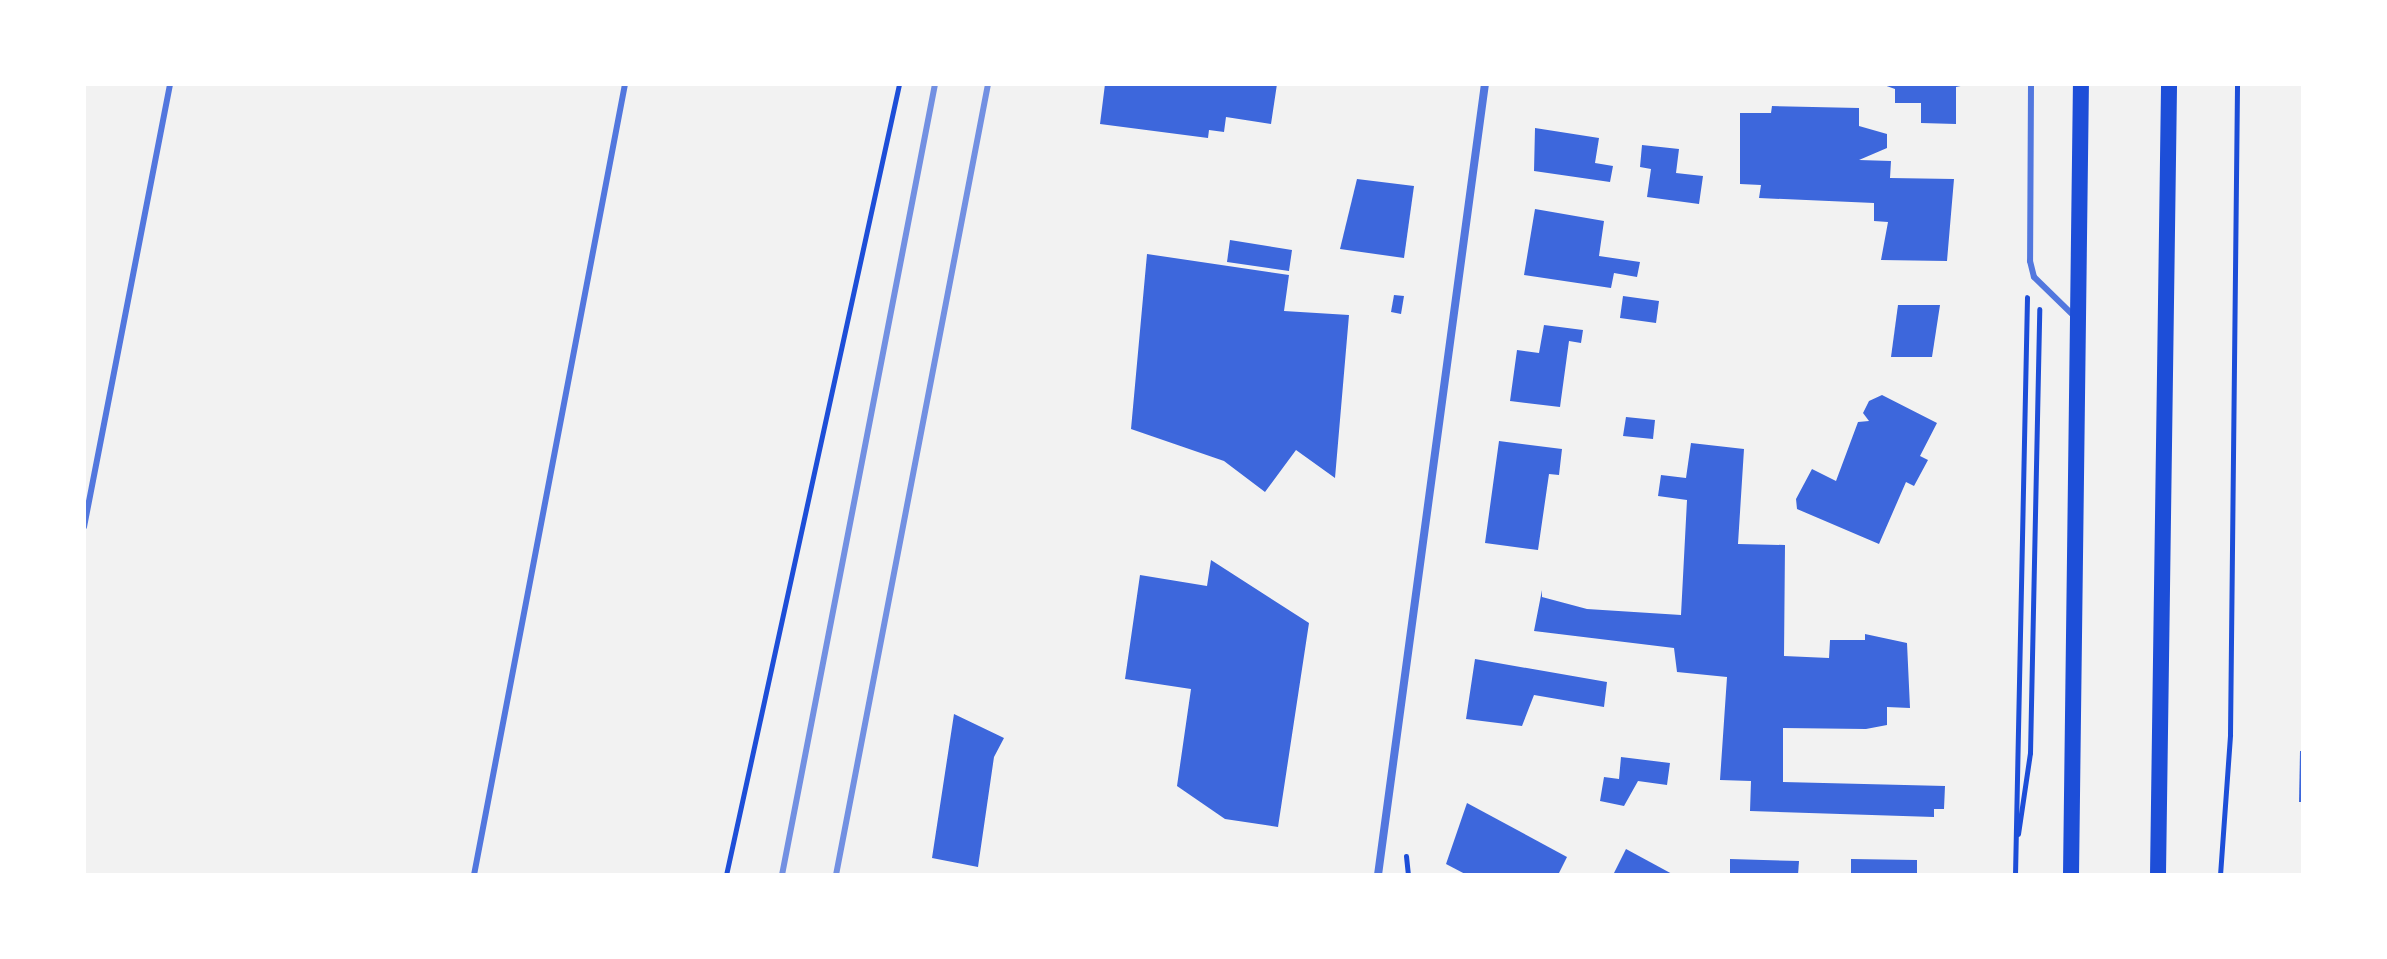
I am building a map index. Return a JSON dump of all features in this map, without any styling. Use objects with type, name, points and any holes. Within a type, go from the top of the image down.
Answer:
[{"type":"main road","points":[[2071,875],[2081,84]]},
{"type":"main road","points":[[2158,875],[2169,84]]},
{"type":"street","points":[[1378,875],[1485,84]]},
{"type":"lane","points":[[84,527],[170,84]]},
{"type":"lane","points":[[474,875],[625,84]]},
{"type":"lane","points":[[2031,84],[2034,277],[2076,318]]},
{"type":"path","points":[[726,875],[899,84]]},
{"type":"path","points":[[2220,875],[2230,734],[2237,84]]},
{"type":"path","points":[[2016,844],[2030,753],[2034,277]]},
{"type":"path","points":[[2015,875],[2024,307],[2034,277]]},
{"type":"path","points":[[1405,851],[1408,875]]},
{"type":"building","points":[[1105,84],[1277,84],[1271,124],[1226,117],[1224,132],[1209,130],[1208,138],[1100,124]]},
{"type":"building","points":[[1881,84],[1970,84],[1956,87],[1956,124],[1921,123],[1921,103],[1895,103],[1895,89]]},
{"type":"building","points":[[1772,106],[1859,108],[1859,126],[1887,134],[1887,148],[1859,160],[1891,161],[1890,178],[1954,179],[1947,261],[1881,260],[1888,222],[1874,221],[1874,203],[1759,198],[1761,185],[1740,184],[1740,113],[1771,113]]},
{"type":"building","points":[[1535,128],[1599,138],[1595,163],[1613,166],[1610,182],[1534,171]]},
{"type":"building","points":[[1642,145],[1679,149],[1676,173],[1703,176],[1699,204],[1647,197],[1651,169],[1640,167]]},
{"type":"building","points":[[1357,179],[1414,186],[1404,258],[1340,249]]},
{"type":"building","points":[[1535,209],[1604,221],[1599,256],[1640,262],[1637,277],[1614,273],[1611,288],[1524,275]]},
{"type":"building","points":[[1230,240],[1292,250],[1289,271],[1227,262]]},
{"type":"building","points":[[1147,254],[1289,275],[1284,311],[1349,315],[1335,478],[1296,450],[1265,492],[1224,461],[1131,429]]},
{"type":"building","points":[[1394,295],[1404,296],[1401,314],[1391,312]]},
{"type":"building","points":[[1623,296],[1659,301],[1656,323],[1620,318]]},
{"type":"building","points":[[1898,305],[1940,305],[1932,357],[1891,357]]},
{"type":"building","points":[[1544,325],[1583,330],[1581,343],[1569,341],[1560,407],[1510,401],[1517,350],[1539,353]]},
{"type":"building","points":[[1882,395],[1937,423],[1920,456],[1928,460],[1914,486],[1906,482],[1879,544],[1797,509],[1796,499],[1812,469],[1836,481],[1858,422],[1869,421],[1863,413],[1869,401]]},
{"type":"building","points":[[1626,417],[1655,420],[1653,439],[1623,436]]},
{"type":"building","points":[[1499,441],[1562,449],[1559,475],[1549,474],[1538,550],[1485,543]]},
{"type":"building","points":[[1691,443],[1744,449],[1738,544],[1785,545],[1784,656],[1829,658],[1830,640],[1865,640],[1865,634],[1907,643],[1910,708],[1887,707],[1887,725],[1866,729],[1783,728],[1783,782],[1945,786],[1944,809],[1934,809],[1934,817],[1750,811],[1751,781],[1720,780],[1727,677],[1677,672],[1674,648],[1534,631],[1542,590],[1542,597],[1587,609],[1681,615],[1687,500],[1658,496],[1661,475],[1686,478]]},
{"type":"building","points":[[1211,560],[1309,623],[1278,827],[1225,819],[1177,786],[1191,689],[1125,679],[1140,575],[1207,586]]},
{"type":"building","points":[[1475,659],[1607,682],[1604,707],[1534,695],[1522,726],[1466,719]]},
{"type":"building","points":[[954,714],[1004,738],[994,757],[978,867],[932,858]]},
{"type":"building","points":[[2300,751],[2303,751],[2303,802],[2299,802]]},
{"type":"building","points":[[1621,757],[1670,763],[1667,785],[1638,781],[1624,806],[1600,801],[1604,777],[1619,779]]},
{"type":"building","points":[[1467,803],[1567,857],[1558,875],[1467,875],[1446,864]]},
{"type":"building","points":[[1626,849],[1674,875],[1613,875]]},
{"type":"building","points":[[1730,859],[1799,861],[1798,875],[1730,875]]},
{"type":"building","points":[[1851,859],[1917,860],[1917,875],[1851,875]]},
{"type":"railway","points":[[782,875],[935,84]]},
{"type":"railway","points":[[836,875],[988,84]]}]
